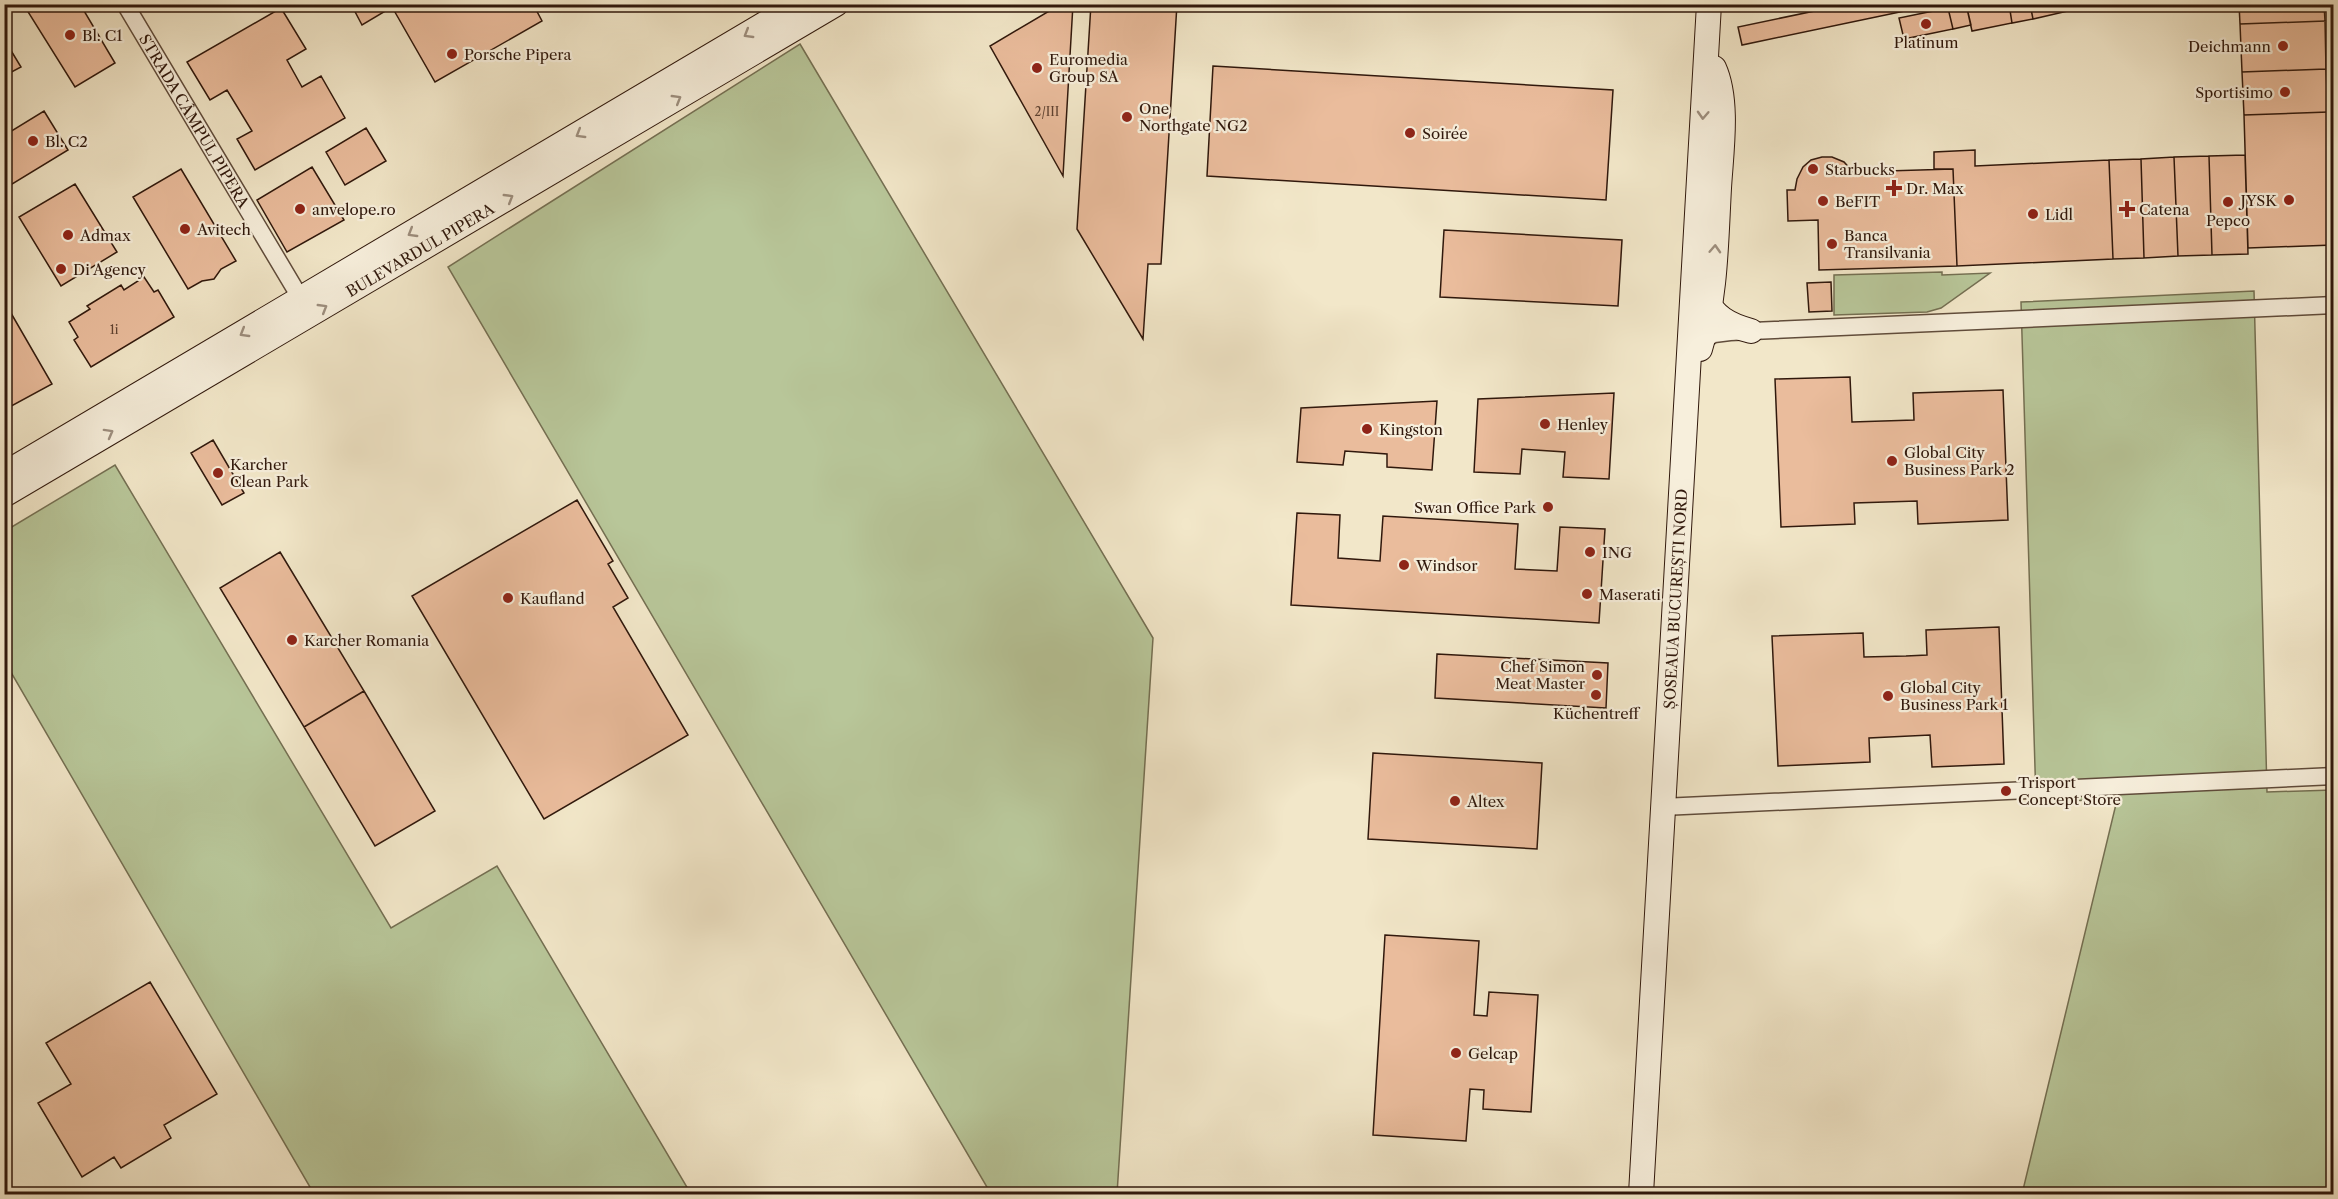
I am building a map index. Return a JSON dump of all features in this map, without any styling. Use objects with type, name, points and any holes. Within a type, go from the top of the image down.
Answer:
[{"type":"main road","name":"BULEVARDUL PIPERA","points":[[4,474],[798,4]]},
{"type":"main road","name":"BULEVARDUL PIPERA","points":[[4,495],[836,4]]},
{"type":"main road","name":"ȘOSEAUA BUCUREȘTI NORD","points":[[1641,1194],[1687,388],[1696,347],[1694,262],[1709,4]]},
{"type":"main road","points":[[1696,347],[1710,308],[1722,123],[1719,84],[1716,73],[1706,57]]},
{"type":"main road","points":[[1694,262],[1697,280],[1710,308],[1727,323],[1751,331]]},
{"type":"street","name":"STRADA CÂMPUL PIPERA","points":[[125,4],[301,299]]},
{"type":"street","points":[[1696,347],[1720,332],[2334,305]]},
{"type":"street","points":[[1662,807],[2334,776]]},
{"type":"green space","points":[[800,44],[1153,638],[1117,1194],[991,1194],[448,267]]},
{"type":"green space","points":[[1942,272],[1942,275],[1990,273],[1941,308],[1927,312],[1834,315],[1834,275]]},
{"type":"green space","points":[[2254,291],[2267,792],[2333,790],[2333,1194],[2022,1194],[2117,800],[2036,801],[2021,302]]},
{"type":"green space","points":[[115,465],[391,928],[497,866],[691,1194],[314,1194],[5,662],[5,531]]},
{"type":"building","name":"Bl. C1","points":[[29,4],[80,4],[115,63],[75,87],[25,7]]},
{"type":"building","name":"Porsche Pipera","points":[[351,4],[533,4],[542,21],[435,82],[392,7],[362,25]]},
{"type":"building","points":[[1061,4],[1073,4],[1063,176],[990,46]]},
{"type":"building","name":"One Northgate NG2","points":[[1091,4],[1177,4],[1161,264],[1148,264],[1143,339],[1077,229]]},
{"type":"building","points":[[1848,4],[1938,4],[1742,45],[1738,27]]},
{"type":"building","points":[[1966,4],[2009,4],[2012,23],[1972,31]]},
{"type":"building","points":[[1966,4],[1971,25],[1953,29],[1948,8]]},
{"type":"building","points":[[2009,4],[2030,4],[2033,19],[2012,23]]},
{"type":"building","points":[[2030,4],[2066,4],[2068,11],[2033,19]]},
{"type":"building","points":[[2066,4],[2085,4],[2085,8],[2068,11]]},
{"type":"building","points":[[2239,4],[2324,4],[2325,21],[2240,24]]},
{"type":"building","points":[[281,8],[306,49],[287,60],[302,87],[321,76],[345,118],[255,170],[237,139],[252,131],[227,90],[210,100],[187,62]]},
{"type":"building","name":"Platinum","points":[[1948,8],[1953,29],[1904,39],[1899,18]]},
{"type":"building","name":"Deichmann","points":[[2325,21],[2326,69],[2242,72],[2240,24]]},
{"type":"building","points":[[4,39],[21,67],[4,76]]},
{"type":"building","name":"Soirée","points":[[1213,66],[1613,90],[1606,200],[1207,176]]},
{"type":"building","name":"Sportisimo","points":[[2326,69],[2328,112],[2244,115],[2242,72]]},
{"type":"building","name":"Bl. C2","points":[[44,111],[68,150],[4,189],[4,131],[10,132]]},
{"type":"building","name":"JYSK","points":[[2328,112],[2333,245],[2248,248],[2244,115]]},
{"type":"building","points":[[366,128],[386,161],[345,185],[326,152]]},
{"type":"building","name":"Lidl","points":[[1975,150],[1975,166],[2109,160],[2113,259],[1957,266],[1953,169],[1934,169],[1934,152]]},
{"type":"building","name":"Pepco","points":[[2245,155],[2248,254],[2212,255],[2209,156]]},
{"type":"building","points":[[2209,156],[2212,255],[2178,256],[2174,157]]},
{"type":"building","points":[[1832,157],[1844,162],[1853,172],[1953,169],[1957,266],[1819,270],[1818,220],[1788,221],[1787,190],[1795,190],[1803,167],[1811,160]]},
{"type":"building","points":[[2174,157],[2178,256],[2144,258],[2141,159]]},
{"type":"building","name":"Catena","points":[[2141,159],[2144,258],[2113,259],[2109,160]]},
{"type":"building","points":[[312,167],[344,220],[287,252],[257,200]]},
{"type":"building","name":"Avitech","points":[[181,169],[236,261],[221,269],[214,279],[202,281],[188,289],[133,197]]},
{"type":"building","name":"Admax","points":[[75,184],[117,252],[61,286],[19,217]]},
{"type":"building","points":[[1444,230],[1622,240],[1618,306],[1440,297]]},
{"type":"building","points":[[144,277],[154,292],[158,290],[174,317],[91,367],[74,340],[78,337],[69,322],[90,309],[87,306],[121,285],[124,290]]},
{"type":"building","points":[[1831,282],[1832,311],[1809,312],[1807,283]]},
{"type":"building","points":[[4,301],[52,384],[4,410]]},
{"type":"building","name":"Global City Business Park 2","points":[[1850,377],[1852,422],[1914,420],[1913,393],[2003,390],[2008,520],[1918,524],[1917,501],[1854,503],[1855,524],[1781,527],[1775,379]]},
{"type":"building","name":"Henley","points":[[1614,393],[1609,479],[1563,477],[1565,452],[1522,449],[1520,474],[1474,472],[1478,399]]},
{"type":"building","name":"Kingston","points":[[1437,401],[1432,470],[1387,467],[1387,454],[1345,451],[1343,465],[1297,462],[1301,408]]},
{"type":"building","name":"Karcher Clean Park","points":[[213,440],[244,493],[222,505],[191,453]]},
{"type":"building","points":[[577,500],[613,561],[608,564],[628,598],[613,607],[688,735],[544,819],[412,596]]},
{"type":"building","name":"Windsor","points":[[1297,513],[1340,515],[1338,558],[1380,561],[1383,516],[1518,524],[1515,569],[1557,571],[1560,527],[1605,529],[1599,623],[1291,605]]},
{"type":"building","name":"Karcher Romania","points":[[280,552],[364,691],[304,727],[220,588]]},
{"type":"building","name":"Global City Business Park 1","points":[[1999,627],[2004,764],[1932,767],[1930,735],[1869,738],[1870,762],[1778,766],[1772,636],[1863,633],[1864,657],[1906,656],[1927,655],[1926,630]]},
{"type":"building","points":[[1437,654],[1608,663],[1606,708],[1435,698]]},
{"type":"building","points":[[364,691],[435,811],[375,846],[304,727]]},
{"type":"building","name":"Altex","points":[[1373,753],[1542,763],[1537,849],[1368,839]]},
{"type":"building","name":"Gelcap","points":[[1385,935],[1479,941],[1474,1015],[1487,1016],[1489,992],[1538,995],[1531,1112],[1483,1109],[1484,1090],[1470,1089],[1466,1141],[1373,1135]]},
{"type":"building","points":[[150,982],[217,1094],[164,1125],[171,1138],[121,1168],[114,1157],[82,1177],[38,1103],[71,1084],[46,1043]]},
{"type":"place","name":"Platinum","points":[[1926,24]]},
{"type":"place","name":"Bl. C1","points":[[70,35]]},
{"type":"place","name":"Deichmann","points":[[2283,46]]},
{"type":"place","name":"Porsche Pipera","points":[[452,54]]},
{"type":"place","name":"Euromedia Group SA","points":[[1037,68]]},
{"type":"place","name":"Sportisimo","points":[[2285,92]]},
{"type":"place","name":"One Northgate NG2","points":[[1127,117]]},
{"type":"place","name":"Soirée","points":[[1410,133]]},
{"type":"place","name":"Bl. C2","points":[[33,141]]},
{"type":"place","name":"Starbucks","points":[[1813,169]]},
{"type":"place","name":"Dr. Max","points":[[1894,188]]},
{"type":"place","name":"JYSK","points":[[2289,200]]},
{"type":"place","name":"BeFIT","points":[[1823,201]]},
{"type":"place","name":"Pepco","points":[[2228,202]]},
{"type":"place","name":"anvelope.ro","points":[[300,209]]},
{"type":"place","name":"Catena","points":[[2127,209]]},
{"type":"place","name":"Lidl","points":[[2033,214]]},
{"type":"place","name":"Avitech","points":[[185,229]]},
{"type":"place","name":"Admax","points":[[68,235]]},
{"type":"place","name":"Banca Transilvania","points":[[1832,244]]},
{"type":"place","name":"Di Agency","points":[[61,269]]},
{"type":"place","name":"Henley","points":[[1545,424]]},
{"type":"place","name":"Kingston","points":[[1367,429]]},
{"type":"place","name":"Global City Business Park 2","points":[[1892,461]]},
{"type":"place","name":"Karcher Clean Park","points":[[218,473]]},
{"type":"place","name":"Swan Office Park","points":[[1548,507]]},
{"type":"place","name":"ING","points":[[1590,552]]},
{"type":"place","name":"Windsor","points":[[1404,565]]},
{"type":"place","name":"Maserati","points":[[1587,594]]},
{"type":"place","name":"Kaufland","points":[[508,598]]},
{"type":"place","name":"Karcher Romania","points":[[292,640]]},
{"type":"place","name":"Chef Simon Meat Master","points":[[1597,675]]},
{"type":"place","name":"Küchentreff","points":[[1596,695]]},
{"type":"place","name":"Global City Business Park 1","points":[[1888,696]]},
{"type":"place","name":"Trisport Concept Store","points":[[2006,791]]},
{"type":"place","name":"Altex","points":[[1455,801]]},
{"type":"place","name":"Gelcap","points":[[1456,1053]]}]
